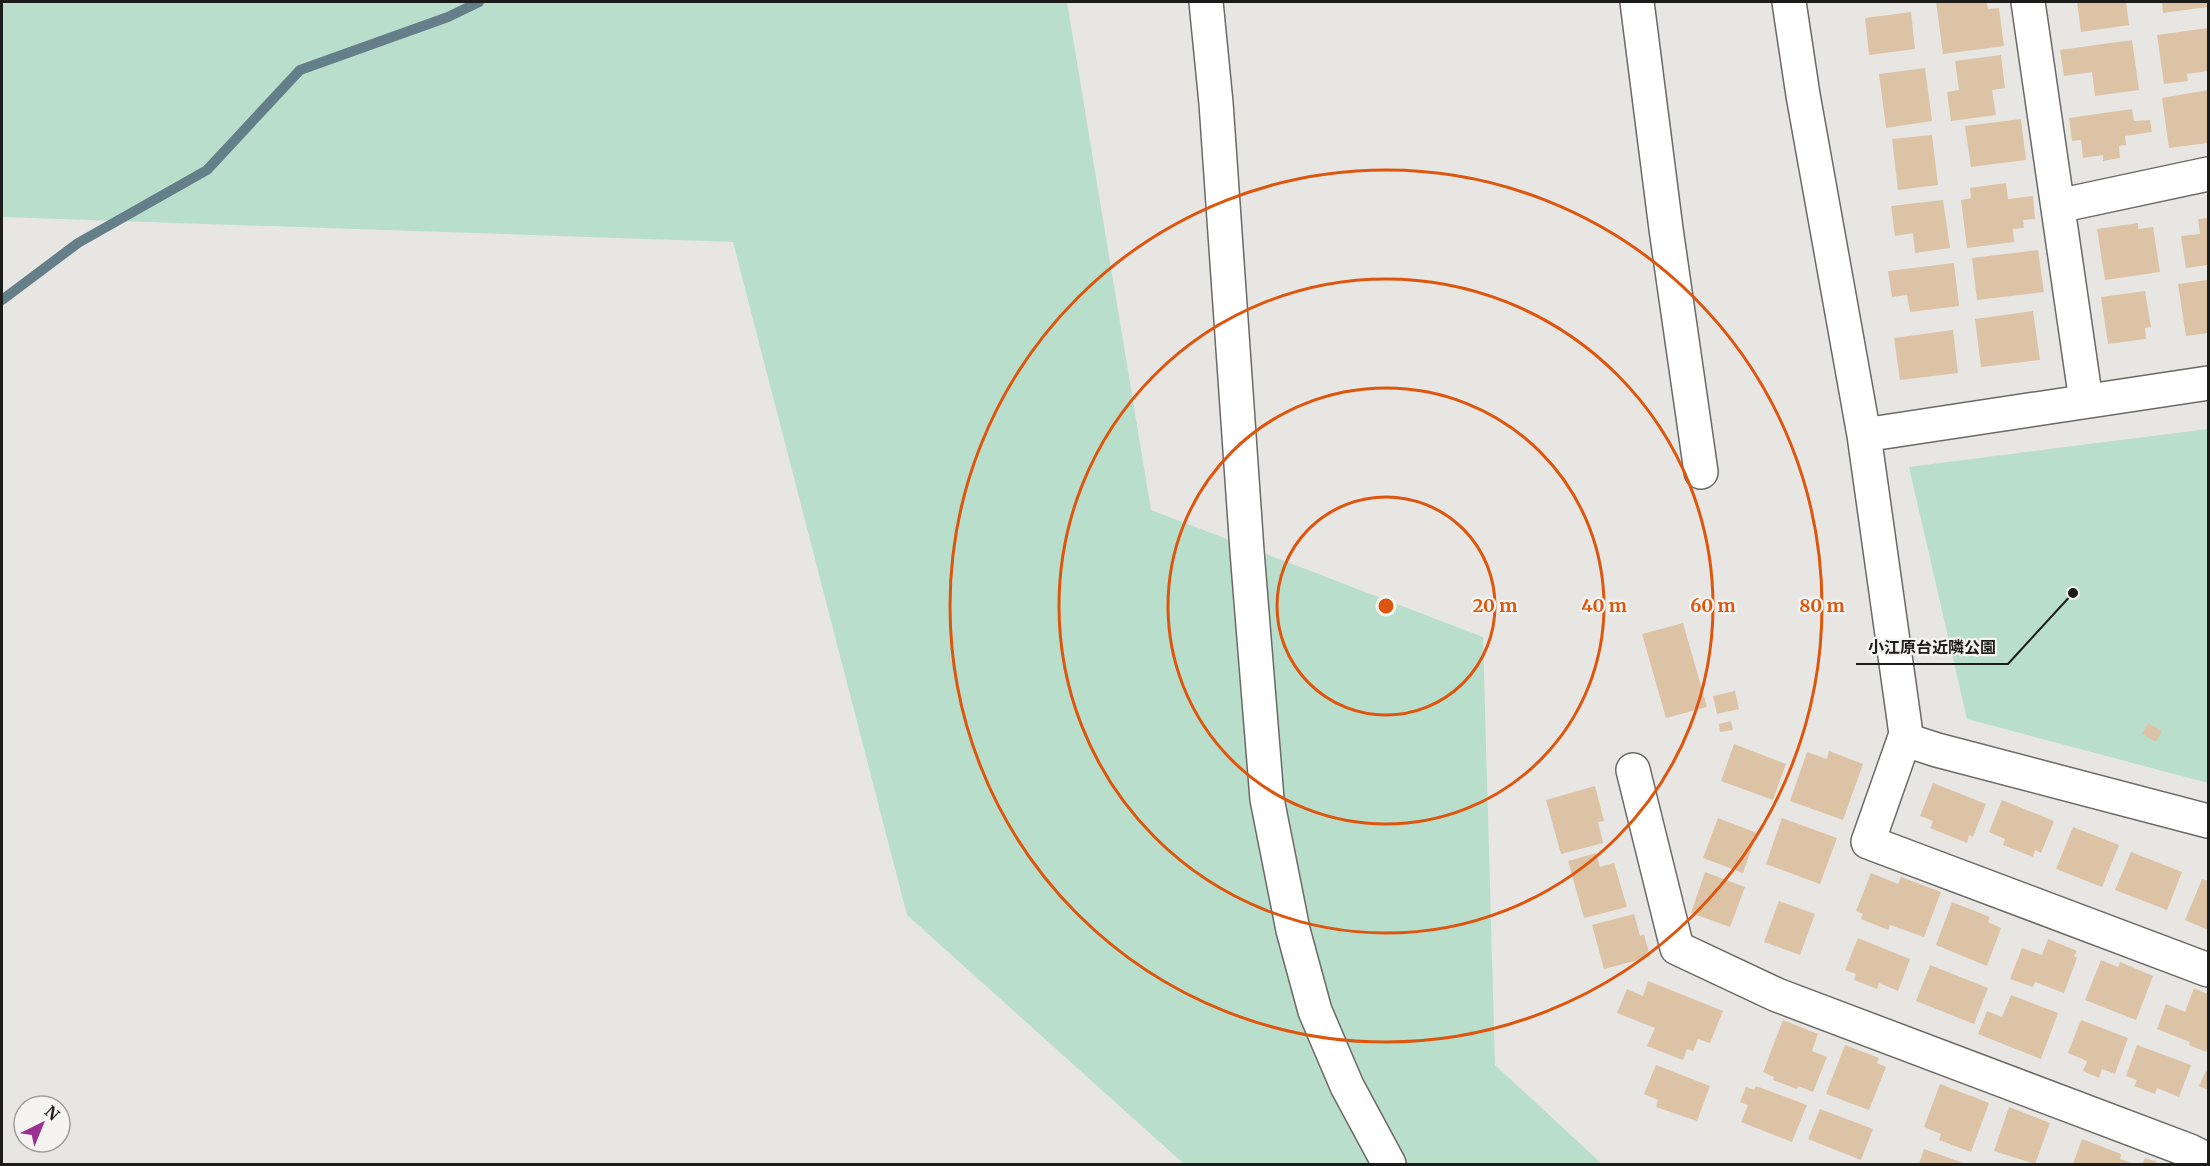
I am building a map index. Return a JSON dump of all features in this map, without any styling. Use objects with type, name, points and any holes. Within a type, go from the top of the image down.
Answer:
[{"type":"street","points":[[1206,2],[1216,103],[1247,551],[1267,799],[1293,930],[1316,1011],[1347,1086],[1389,1164]]},
{"type":"street","points":[[1637,2],[1666,229],[1701,472]]},
{"type":"street","points":[[1789,2],[1803,95],[1864,435],[1906,734],[1868,842],[2208,970]]},
{"type":"street","points":[[2028,2],[2086,401]]},
{"type":"street","points":[[2058,206],[2208,174]]},
{"type":"street","points":[[1864,435],[2208,383]]},
{"type":"street","points":[[1906,734],[1912,742],[1937,750],[2208,821]]},
{"type":"street","points":[[1633,770],[1677,948],[1777,995],[2048,1096],[2208,1160]]},
{"type":"green space","points":[[2,2],[1067,2],[1151,510],[1483,637],[1495,1065],[1602,1164],[1184,1164],[907,915],[733,242],[2,217]]},
{"type":"green space","points":[[2208,429],[2208,783],[1967,719],[1909,467]]},
{"type":"building","points":[[1936,2],[1987,2],[1988,9],[1999,8],[2004,46],[1943,54]]},
{"type":"building","points":[[2077,2],[2126,2],[2129,25],[2081,32]]},
{"type":"building","points":[[2162,2],[2208,2],[2208,7],[2163,13]]},
{"type":"building","points":[[1911,12],[1915,49],[1869,55],[1865,18]]},
{"type":"building","points":[[2208,28],[2208,71],[2187,74],[2188,81],[2164,84],[2157,35]]},
{"type":"building","points":[[2132,40],[2139,90],[2095,96],[2092,72],[2064,76],[2060,50]]},
{"type":"building","points":[[2001,55],[2005,88],[1992,90],[1996,115],[1951,121],[1947,92],[1959,90],[1955,61]]},
{"type":"building","points":[[1925,68],[1932,121],[1886,128],[1879,74]]},
{"type":"building","points":[[2208,90],[2208,143],[2169,148],[2162,98]]},
{"type":"building","points":[[2132,109],[2134,121],[2150,120],[2152,132],[2125,136],[2126,145],[2119,146],[2120,158],[2103,161],[2103,155],[2083,158],[2081,140],[2072,141],[2069,118]]},
{"type":"building","points":[[2021,119],[2026,160],[1971,167],[1965,126]]},
{"type":"building","points":[[1932,135],[1938,185],[1898,190],[1892,139]]},
{"type":"building","points":[[2006,183],[2008,199],[2033,196],[2035,219],[2023,220],[2024,228],[2013,229],[2014,242],[1967,248],[1961,200],[1971,198],[1970,188]]},
{"type":"building","points":[[1943,200],[1950,248],[1915,253],[1913,233],[1895,236],[1891,206]]},
{"type":"building","points":[[2208,218],[2208,265],[2186,268],[2181,236],[2200,234],[2198,219]]},
{"type":"building","points":[[2138,223],[2138,229],[2153,227],[2160,272],[2105,280],[2097,229]]},
{"type":"building","points":[[2038,250],[2044,292],[1977,300],[1972,258]]},
{"type":"building","points":[[1954,263],[1959,306],[1910,312],[1907,295],[1892,297],[1888,271]]},
{"type":"building","points":[[2208,280],[2208,333],[2186,336],[2178,284]]},
{"type":"building","points":[[2145,291],[2151,327],[2145,328],[2146,339],[2108,344],[2101,297]]},
{"type":"building","points":[[2033,311],[2040,360],[1981,367],[1975,319]]},
{"type":"building","points":[[1953,330],[1958,373],[1900,380],[1894,338]]},
{"type":"building","points":[[1683,623],[1707,707],[1666,718],[1642,634]]},
{"type":"building","points":[[1735,691],[1739,709],[1717,714],[1713,696]]},
{"type":"building","points":[[1731,721],[1733,730],[1720,732],[1719,724]]},
{"type":"building","points":[[2148,723],[2162,731],[2156,742],[2142,734]]},
{"type":"building","points":[[1734,744],[1786,764],[1773,800],[1721,781]]},
{"type":"building","points":[[1829,751],[1863,764],[1843,820],[1790,801],[1807,752],[1827,759]]},
{"type":"building","points":[[1933,783],[1986,804],[1973,837],[1969,835],[1967,843],[1930,828],[1933,821],[1920,816]]},
{"type":"building","points":[[1595,786],[1604,821],[1598,822],[1603,843],[1561,854],[1546,800]]},
{"type":"building","points":[[2002,800],[2054,821],[2041,853],[2035,850],[2033,857],[2003,845],[2005,839],[1989,832]]},
{"type":"building","points":[[1718,818],[1757,833],[1743,873],[1703,858]]},
{"type":"building","points":[[1782,818],[1837,838],[1820,884],[1766,864]]},
{"type":"building","points":[[2073,827],[2119,845],[2102,887],[2056,869]]},
{"type":"building","points":[[2131,852],[2182,872],[2167,910],[2115,890]]},
{"type":"building","points":[[1596,853],[1600,867],[1614,863],[1627,907],[1584,918],[1568,861]]},
{"type":"building","points":[[1705,872],[1745,887],[1730,927],[1691,913]]},
{"type":"building","points":[[1871,873],[1898,884],[1901,877],[1941,892],[1924,937],[1890,925],[1888,930],[1861,919],[1863,914],[1856,911]]},
{"type":"building","points":[[2202,879],[2208,881],[2208,930],[2185,920]]},
{"type":"building","points":[[1779,901],[1815,914],[1800,955],[1764,942]]},
{"type":"building","points":[[1952,902],[1990,917],[1988,922],[2001,928],[1987,966],[1936,945]]},
{"type":"building","points":[[1634,914],[1640,936],[1644,934],[1650,957],[1604,969],[1592,925]]},
{"type":"building","points":[[1858,938],[1910,959],[1898,991],[1879,983],[1877,989],[1854,980],[1856,974],[1845,970]]},
{"type":"building","points":[[2048,939],[2077,951],[2074,956],[2077,958],[2064,993],[2035,982],[2033,987],[2010,979],[2022,948],[2042,955]]},
{"type":"building","points":[[2101,960],[2118,967],[2120,962],[2153,976],[2136,1020],[2085,1000]]},
{"type":"building","points":[[1930,965],[1988,988],[1974,1024],[1916,1001]]},
{"type":"building","points":[[1648,981],[1723,1011],[1710,1043],[1698,1039],[1693,1051],[1687,1049],[1683,1060],[1647,1046],[1655,1028],[1617,1013],[1627,989],[1643,996]]},
{"type":"building","points":[[2194,988],[2208,994],[2206,1052],[2189,1045],[2190,1042],[2157,1029],[2166,1004],[2185,1012]]},
{"type":"building","points":[[2011,995],[2058,1013],[2041,1059],[1978,1034],[1987,1011],[2002,1017]]},
{"type":"building","points":[[1783,1020],[1818,1034],[1812,1051],[1827,1057],[1813,1092],[1773,1080],[1774,1077],[1763,1072]]},
{"type":"building","points":[[2081,1020],[2128,1038],[2115,1074],[2102,1069],[2099,1078],[2083,1071],[2087,1061],[2068,1053]]},
{"type":"building","points":[[1845,1045],[1879,1058],[1877,1063],[1886,1067],[1869,1110],[1826,1094]]},
{"type":"building","points":[[2137,1045],[2191,1065],[2179,1097],[2157,1088],[2155,1094],[2134,1086],[2137,1080],[2126,1076]]},
{"type":"building","points":[[1656,1065],[1710,1086],[1697,1121],[1656,1107],[1658,1100],[1644,1094]]},
{"type":"building","points":[[2206,1071],[2208,1072],[2208,1090],[2199,1086]]},
{"type":"building","points":[[1940,1084],[1989,1103],[1971,1152],[1939,1140],[1941,1134],[1924,1127]]},
{"type":"building","points":[[1756,1086],[1807,1105],[1792,1142],[1741,1122],[1748,1105],[1740,1102],[1746,1087],[1754,1090]]},
{"type":"building","points":[[2009,1107],[2050,1123],[2035,1164],[1994,1151]]},
{"type":"building","points":[[1820,1109],[1873,1129],[1861,1160],[1808,1139]]},
{"type":"building","points":[[2082,1139],[2121,1154],[2120,1159],[2134,1164],[2073,1164]]},
{"type":"building","points":[[1924,1149],[1966,1164],[1919,1164]]},
{"type":"building","points":[[2145,1158],[2157,1162],[2156,1164],[2142,1164]]},
{"type":"waterway","points":[[2,300],[78,243],[207,170],[300,70],[448,17],[479,2]]},
{"type":"place","name":"小江原台近隣公園","points":[[2073,593]]}]
